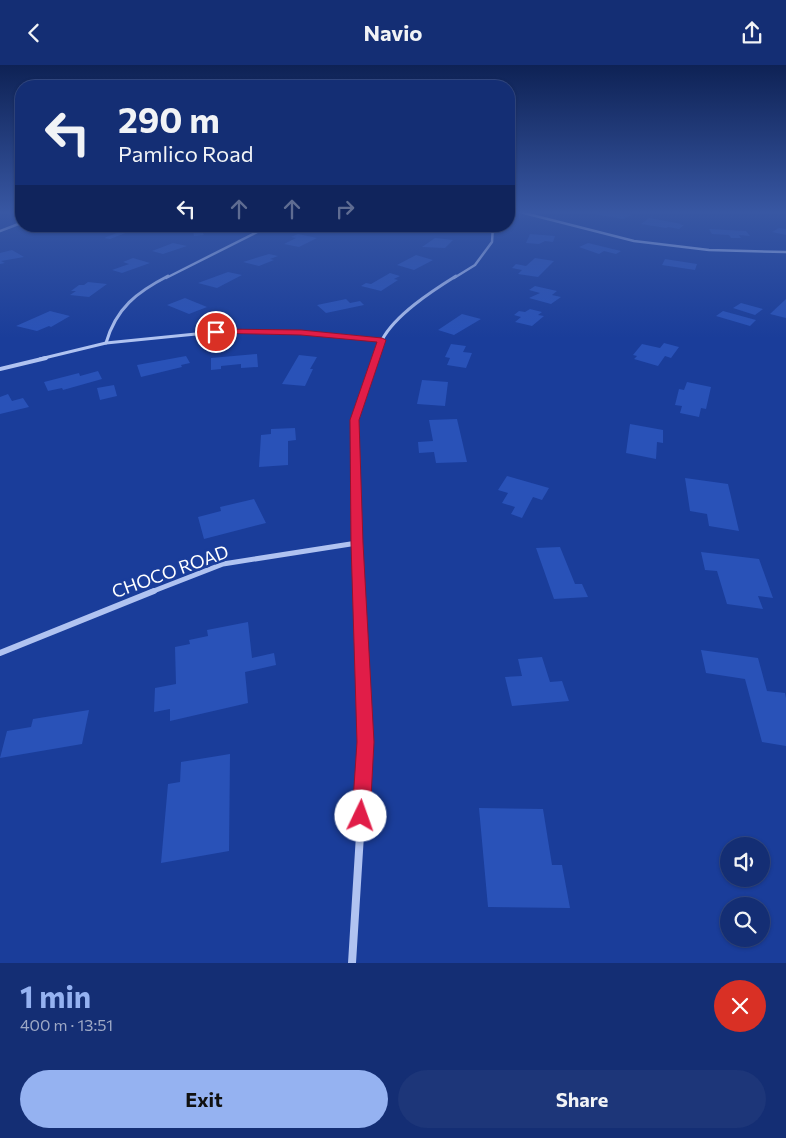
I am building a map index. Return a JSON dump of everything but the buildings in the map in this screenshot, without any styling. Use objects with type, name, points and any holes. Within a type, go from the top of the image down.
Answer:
[{"type":"street","points":[[106,343],[111,326],[126,304],[153,284],[213,254]]},
{"type":"street","points":[[352,963],[366,742],[357,543],[354,420],[382,340],[396,321],[437,288],[474,265],[483,254]]},
{"type":"street","points":[[0,369],[106,343],[216,332],[301,332],[382,340]]},
{"type":"street","name":"CHOCO ROAD","points":[[0,653],[223,564],[357,543]]},
{"type":"route","points":[[216,332],[301,332],[382,340],[354,420],[357,543],[366,742],[361,816]]}]
